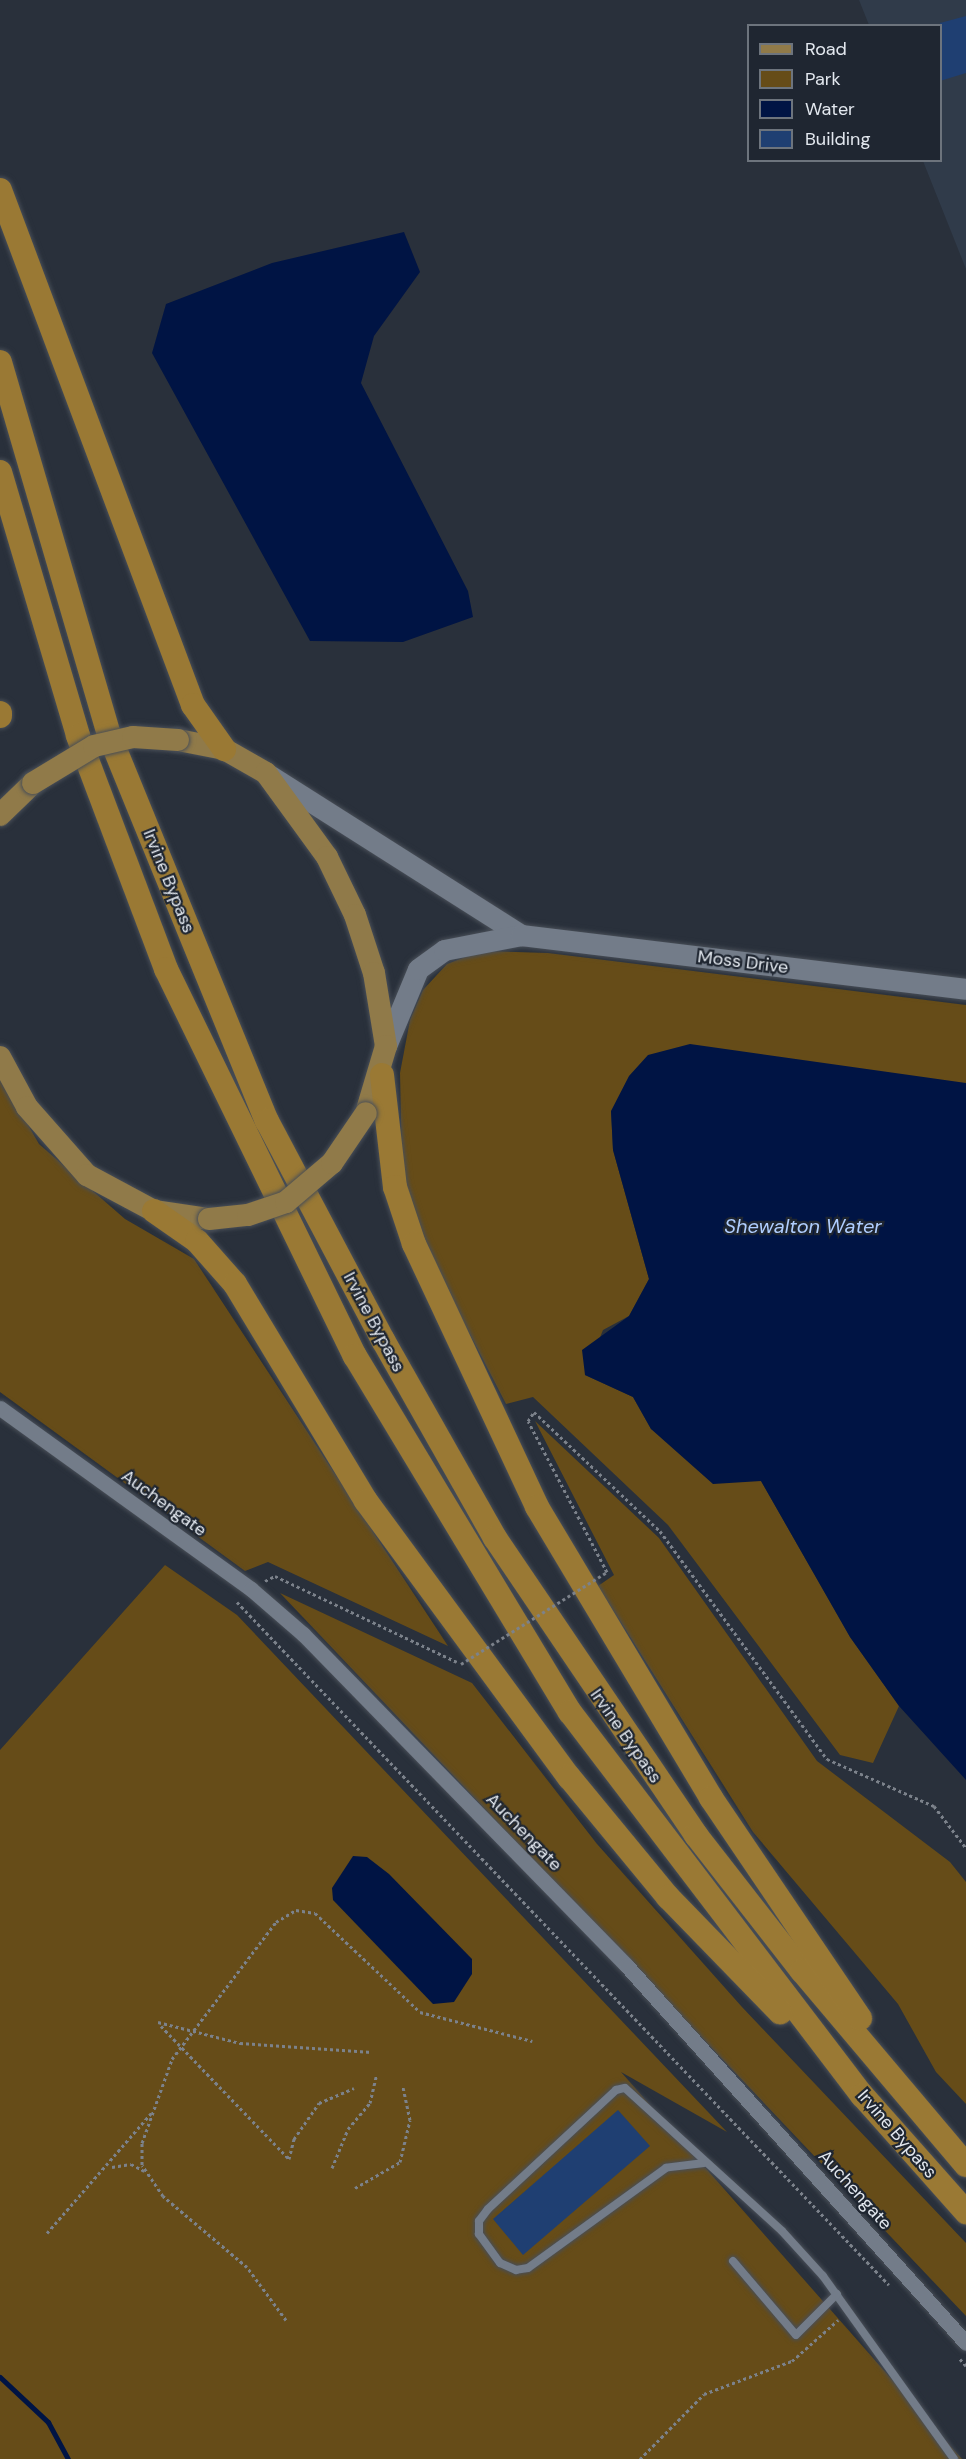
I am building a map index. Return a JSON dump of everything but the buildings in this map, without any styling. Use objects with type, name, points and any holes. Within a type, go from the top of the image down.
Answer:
[{"type":"highway","points":[[0,190],[193,705],[224,749]]},
{"type":"highway","name":"Irvine Bypass","points":[[0,362],[108,732],[267,1120],[377,1330],[495,1538],[676,1807],[802,1971],[966,2163]]},
{"type":"highway","name":"Irvine Bypass","points":[[0,472],[78,736],[166,969],[355,1356],[570,1712],[862,2095],[966,2212]]},
{"type":"highway","points":[[381,1075],[395,1186],[414,1244],[571,1572],[762,1875],[966,2163]]},
{"type":"highway","points":[[154,1211],[197,1241],[235,1284],[366,1501],[569,1777],[668,1897],[862,2095]]},
{"type":"main road","points":[[0,815],[33,783],[94,746],[132,737],[178,740],[224,749],[266,772],[327,857],[355,915],[374,973],[386,1046],[381,1075],[366,1113],[332,1163],[286,1202],[248,1215],[208,1219],[154,1211],[87,1175],[27,1107],[0,1057]]},
{"type":"main road","name":"Moss Drive","points":[[266,772],[521,935]]},
{"type":"main road","name":"Moss Drive","points":[[386,1046],[418,969],[444,950],[521,935],[966,989]]},
{"type":"street","name":"Auchengate","points":[[0,1408],[251,1589],[303,1634],[626,1965],[966,2343]]},
{"type":"lane","points":[[704,2163],[666,2168],[528,2268],[516,2270],[500,2263],[479,2234],[479,2221],[488,2209],[616,2090],[625,2088],[704,2163],[782,2231],[837,2294],[954,2459]]},
{"type":"lane","points":[[733,2261],[796,2335],[837,2294]]},
{"type":"path","points":[[897,2294],[238,1602],[251,1589],[274,1576],[461,1664],[607,1572],[528,1420],[534,1412],[660,1531],[827,1759],[934,1806],[966,1848]]},
{"type":"path","points":[[147,2176],[142,2143],[182,2044],[276,1922],[305,1909],[333,1925],[420,2012],[532,2041]]},
{"type":"path","points":[[158,2022],[188,2034],[240,2043],[372,2052]]},
{"type":"path","points":[[161,2026],[182,2044],[289,2159],[294,2139],[319,2103],[354,2088]]},
{"type":"path","points":[[332,2168],[345,2135],[370,2103],[376,2076]]},
{"type":"path","points":[[355,2188],[400,2162],[410,2120],[403,2086]]},
{"type":"path","points":[[47,2233],[105,2171],[155,2107]]},
{"type":"path","points":[[105,2171],[131,2164],[147,2176],[163,2196],[248,2267],[286,2320]]},
{"type":"path","points":[[640,2459],[704,2394],[792,2361],[844,2314]]},
{"type":"path","points":[[951,2350],[966,2366]]},
{"type":"shaded area","points":[[859,0],[966,0],[966,269],[923,162],[942,162],[942,24],[869,24]]},
{"type":"green space","points":[[481,951],[548,953],[966,1005],[966,1083],[611,1111],[613,1150],[649,1279],[629,1316],[603,1330],[585,1375],[633,1397],[651,1429],[761,1481],[850,1637],[899,1706],[873,1763],[840,1755],[668,1525],[533,1397],[506,1404],[418,1234],[402,1167],[400,1073],[410,1020],[423,990],[447,964]]},
{"type":"green space","points":[[0,1076],[39,1144],[125,1219],[194,1259],[448,1646],[268,1562],[245,1571],[0,1392]]},
{"type":"green space","points":[[535,1421],[659,1538],[817,1761],[950,1862],[966,1882],[966,2104],[936,2072],[898,2004],[753,1832],[598,1586],[614,1575]]},
{"type":"green space","points":[[165,1565],[237,1615],[727,2132],[621,2072],[962,2459],[0,2459],[0,1750]]},
{"type":"green space","points":[[280,1593],[472,1683],[597,1844],[742,2007],[966,2243],[966,2316]]},
{"type":"water","points":[[404,232],[420,272],[374,336],[361,383],[468,591],[473,617],[403,642],[310,641],[152,353],[166,304],[272,263]]},
{"type":"water","name":"Shewalton Water","points":[[690,1044],[966,1083],[966,1780],[899,1706],[850,1637],[761,1481],[713,1484],[651,1429],[633,1397],[585,1375],[582,1350],[629,1316],[649,1279],[613,1150],[611,1111],[629,1076],[648,1055]]},
{"type":"water","points":[[353,1856],[367,1857],[389,1874],[472,1959],[472,1974],[454,2002],[433,2004],[333,1900],[332,1888]]},
{"type":"waterway","points":[[0,2377],[48,2422],[68,2459]]}]
